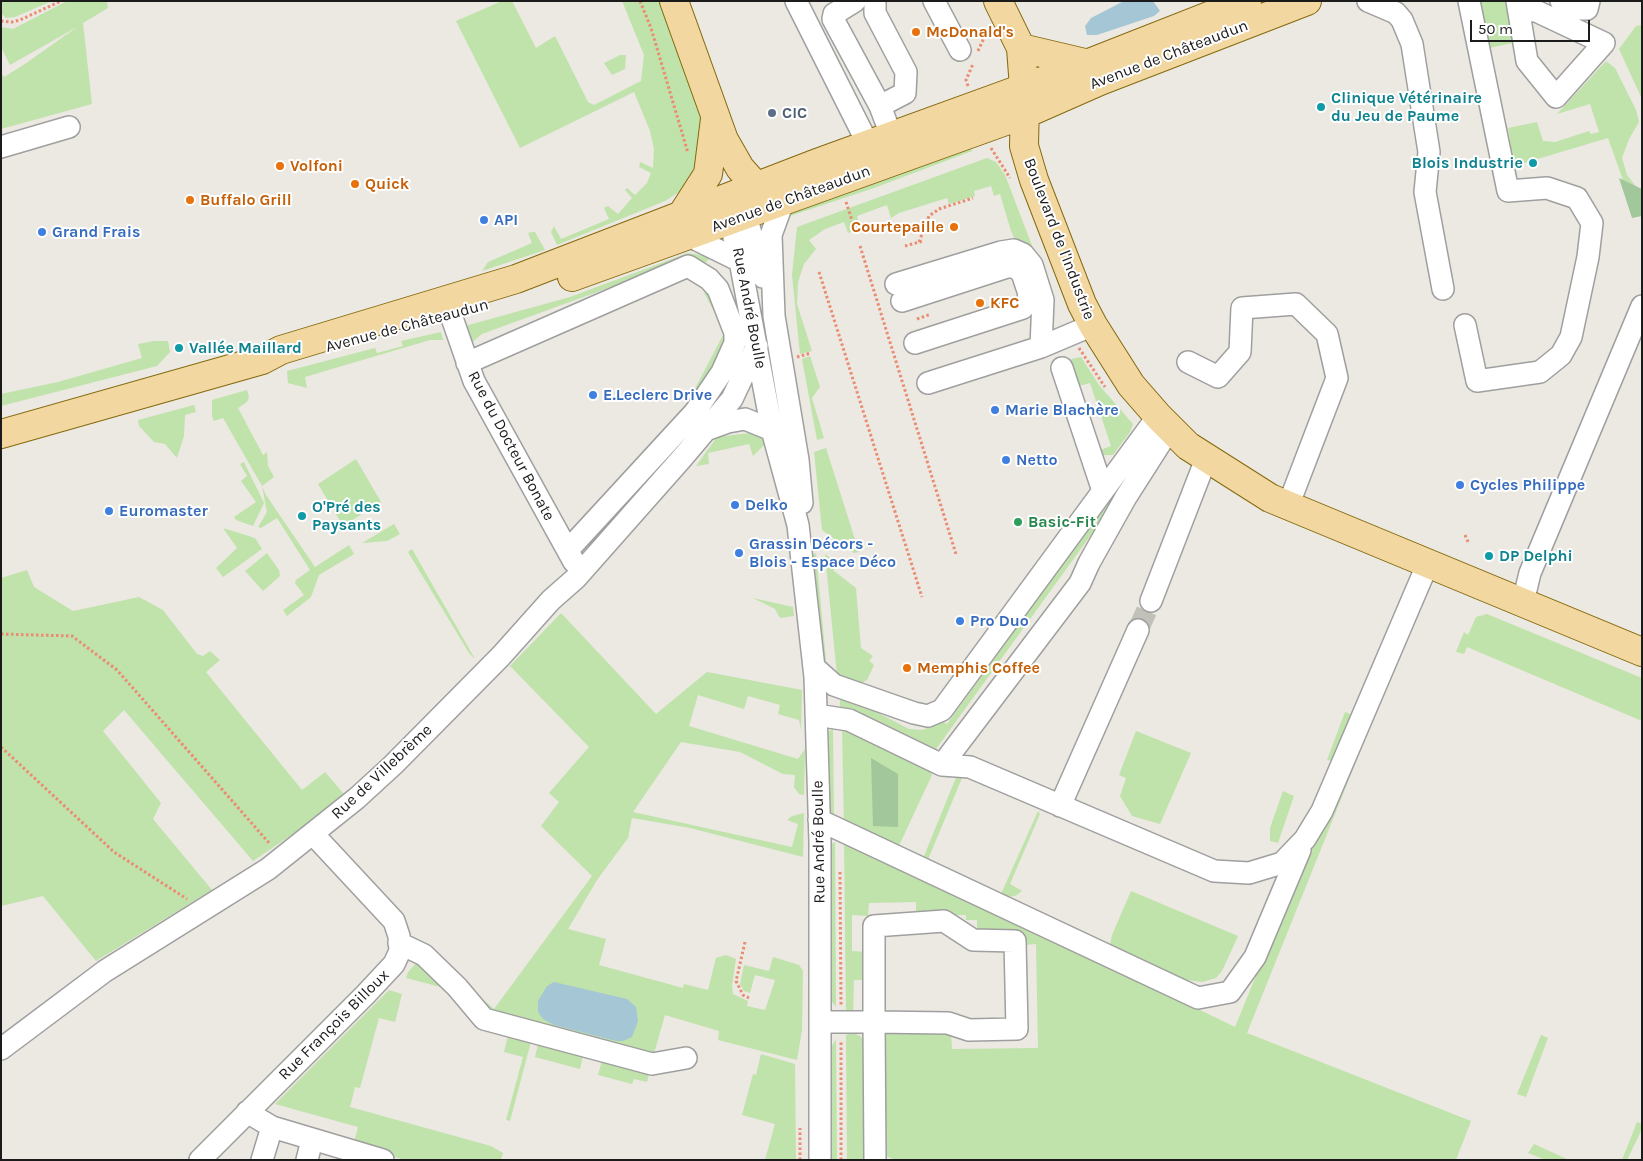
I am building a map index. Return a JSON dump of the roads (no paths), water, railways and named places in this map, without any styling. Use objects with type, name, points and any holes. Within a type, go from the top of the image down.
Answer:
[{"type":"main road","points":[[674,1],[724,140],[740,168],[739,202],[782,202]]},
{"type":"main road","points":[[998,1],[1021,48],[1089,64]]},
{"type":"main road","name":"Avenue de Châteaudun","points":[[782,202],[1024,101],[1089,64],[1247,1]]},
{"type":"main road","name":"Avenue de Châteaudun","points":[[262,360],[284,360],[521,294],[686,225],[879,140],[1091,85],[1307,1]]},
{"type":"main road","name":"Boulevard de l'Industrie","points":[[1021,48],[1024,146],[1030,167],[1082,304],[1131,385],[1188,446],[1270,498],[1642,652]]},
{"type":"main road","points":[[686,225],[708,174],[712,155],[715,113]]},
{"type":"main road","name":"Avenue de Châteaudun","points":[[262,360],[282,350],[686,225]]},
{"type":"main road","points":[[1,434],[262,360]]},
{"type":"street","points":[[796,1],[879,140]]},
{"type":"street","points":[[855,1],[834,14],[834,19],[880,106],[879,140]]},
{"type":"street","points":[[875,1],[875,12],[906,72],[905,93],[880,106]]},
{"type":"street","points":[[934,1],[960,50]]},
{"type":"street","points":[[1368,1],[1396,13],[1402,20],[1412,44],[1429,152],[1425,192],[1444,289]]},
{"type":"street","points":[[1465,325],[1477,381],[1540,372],[1561,355],[1572,337],[1588,257],[1592,223],[1577,198],[1547,188],[1508,191],[1469,1]]},
{"type":"street","points":[[1561,1],[1571,9],[1587,9],[1590,1]]},
{"type":"street","points":[[1,147],[69,127]]},
{"type":"street","points":[[739,202],[774,316]]},
{"type":"street","name":"Rue André Boulle","points":[[739,202],[740,261],[757,346],[773,397],[798,460],[802,503],[798,525]]},
{"type":"street","name":"Rue André Boulle","points":[[782,202],[771,235],[774,316],[772,430],[798,525],[814,668],[819,820],[820,1160]]},
{"type":"street","points":[[686,225],[740,261]]},
{"type":"street","points":[[915,343],[1022,308],[1027,304],[1029,294],[1022,273],[1014,266],[899,292],[1000,252],[1014,250],[1023,254],[1032,265],[1043,300],[1040,347]]},
{"type":"street","points":[[467,363],[688,266],[710,279],[718,289],[735,333],[734,343],[722,372],[695,412],[568,550]]},
{"type":"street","points":[[1188,362],[1218,377],[1240,352],[1242,308],[1296,304],[1327,334],[1337,378],[1288,506]]},
{"type":"street","points":[[1523,602],[1530,573],[1642,306]]},
{"type":"street","name":"Rue du Docteur Bonate","points":[[451,314],[474,381],[581,572]]},
{"type":"street","points":[[928,383],[1040,347],[1093,325]]},
{"type":"street","name":"Rue de Villebrème","points":[[1,1049],[105,971],[204,910],[282,858],[314,834],[393,765],[501,656],[551,600],[581,572],[706,430],[732,400],[757,346]]},
{"type":"street","points":[[1062,368],[1103,491]]},
{"type":"street","points":[[732,400],[773,397]]},
{"type":"street","name":"Rue de Villebrème","points":[[706,430],[728,422],[746,419],[773,397]]},
{"type":"street","points":[[746,419],[772,430]]},
{"type":"street","points":[[814,668],[834,685],[914,713],[928,716],[942,710],[1103,491],[1164,422]]},
{"type":"street","points":[[942,766],[1080,583],[1089,562],[1126,497],[1164,422]]},
{"type":"street","points":[[1151,601],[1206,459]]},
{"type":"street","points":[[819,820],[1198,998],[1230,992],[1255,956],[1305,839],[1322,811],[1428,563]]},
{"type":"street","points":[[1060,806],[1138,630]]},
{"type":"street","points":[[816,715],[849,720],[942,766],[970,767],[1214,871],[1249,873],[1282,864],[1305,839]]},
{"type":"street","points":[[314,834],[394,921],[400,943],[424,955],[457,987],[484,1019],[652,1064],[686,1058]]},
{"type":"street","points":[[820,1022],[874,1022],[948,1023],[969,1030],[1017,1029],[1015,941],[973,940],[944,921],[874,926],[874,1022],[875,1160]]},
{"type":"street","name":"Rue François Billoux","points":[[200,1160],[388,970],[400,951],[400,943]]},
{"type":"street","points":[[247,1112],[310,1150],[383,1160]]},
{"type":"street","points":[[262,1160],[272,1127]]},
{"type":"water","points":[[1124,1],[1153,1],[1160,11],[1154,16],[1097,35],[1087,35],[1085,26],[1091,18]]},
{"type":"water","points":[[554,982],[627,999],[636,1007],[638,1021],[632,1037],[623,1041],[616,1041],[554,1025],[543,1019],[538,1012],[538,1001],[547,986]]},
{"type":"tunnel","points":[[1138,630],[1151,601]]},
{"type":"place","name":"McDonald's","points":[[916,32]]},
{"type":"place","name":"Clinique Vétérinaire du Jeu de Paume","points":[[1321,107]]},
{"type":"place","name":"CIC","points":[[772,113]]},
{"type":"place","name":"Blois Industrie","points":[[1533,163]]},
{"type":"place","name":"Volfoni","points":[[280,166]]},
{"type":"place","name":"Quick","points":[[355,184]]},
{"type":"place","name":"Buffalo Grill","points":[[190,200]]},
{"type":"place","name":"API","points":[[484,220]]},
{"type":"place","name":"Courtepaille","points":[[954,227]]},
{"type":"place","name":"Grand Frais","points":[[42,232]]},
{"type":"place","name":"KFC","points":[[980,303]]},
{"type":"place","name":"Vallée Maillard","points":[[179,348]]},
{"type":"place","name":"E.Leclerc Drive","points":[[593,395]]},
{"type":"place","name":"Marie Blachère","points":[[995,410]]},
{"type":"place","name":"Netto","points":[[1006,460]]},
{"type":"place","name":"Cycles Philippe","points":[[1460,485]]},
{"type":"place","name":"Delko","points":[[735,505]]},
{"type":"place","name":"Euromaster","points":[[109,511]]},
{"type":"place","name":"O'Pré des Paysants","points":[[302,516]]},
{"type":"place","name":"Basic-Fit","points":[[1018,522]]},
{"type":"place","name":"Grassin Décors - Blois - Espace Déco","points":[[739,553]]},
{"type":"place","name":"DP Delphi","points":[[1489,556]]},
{"type":"place","name":"Pro Duo","points":[[960,621]]},
{"type":"place","name":"Memphis Coffee","points":[[907,668]]}]
